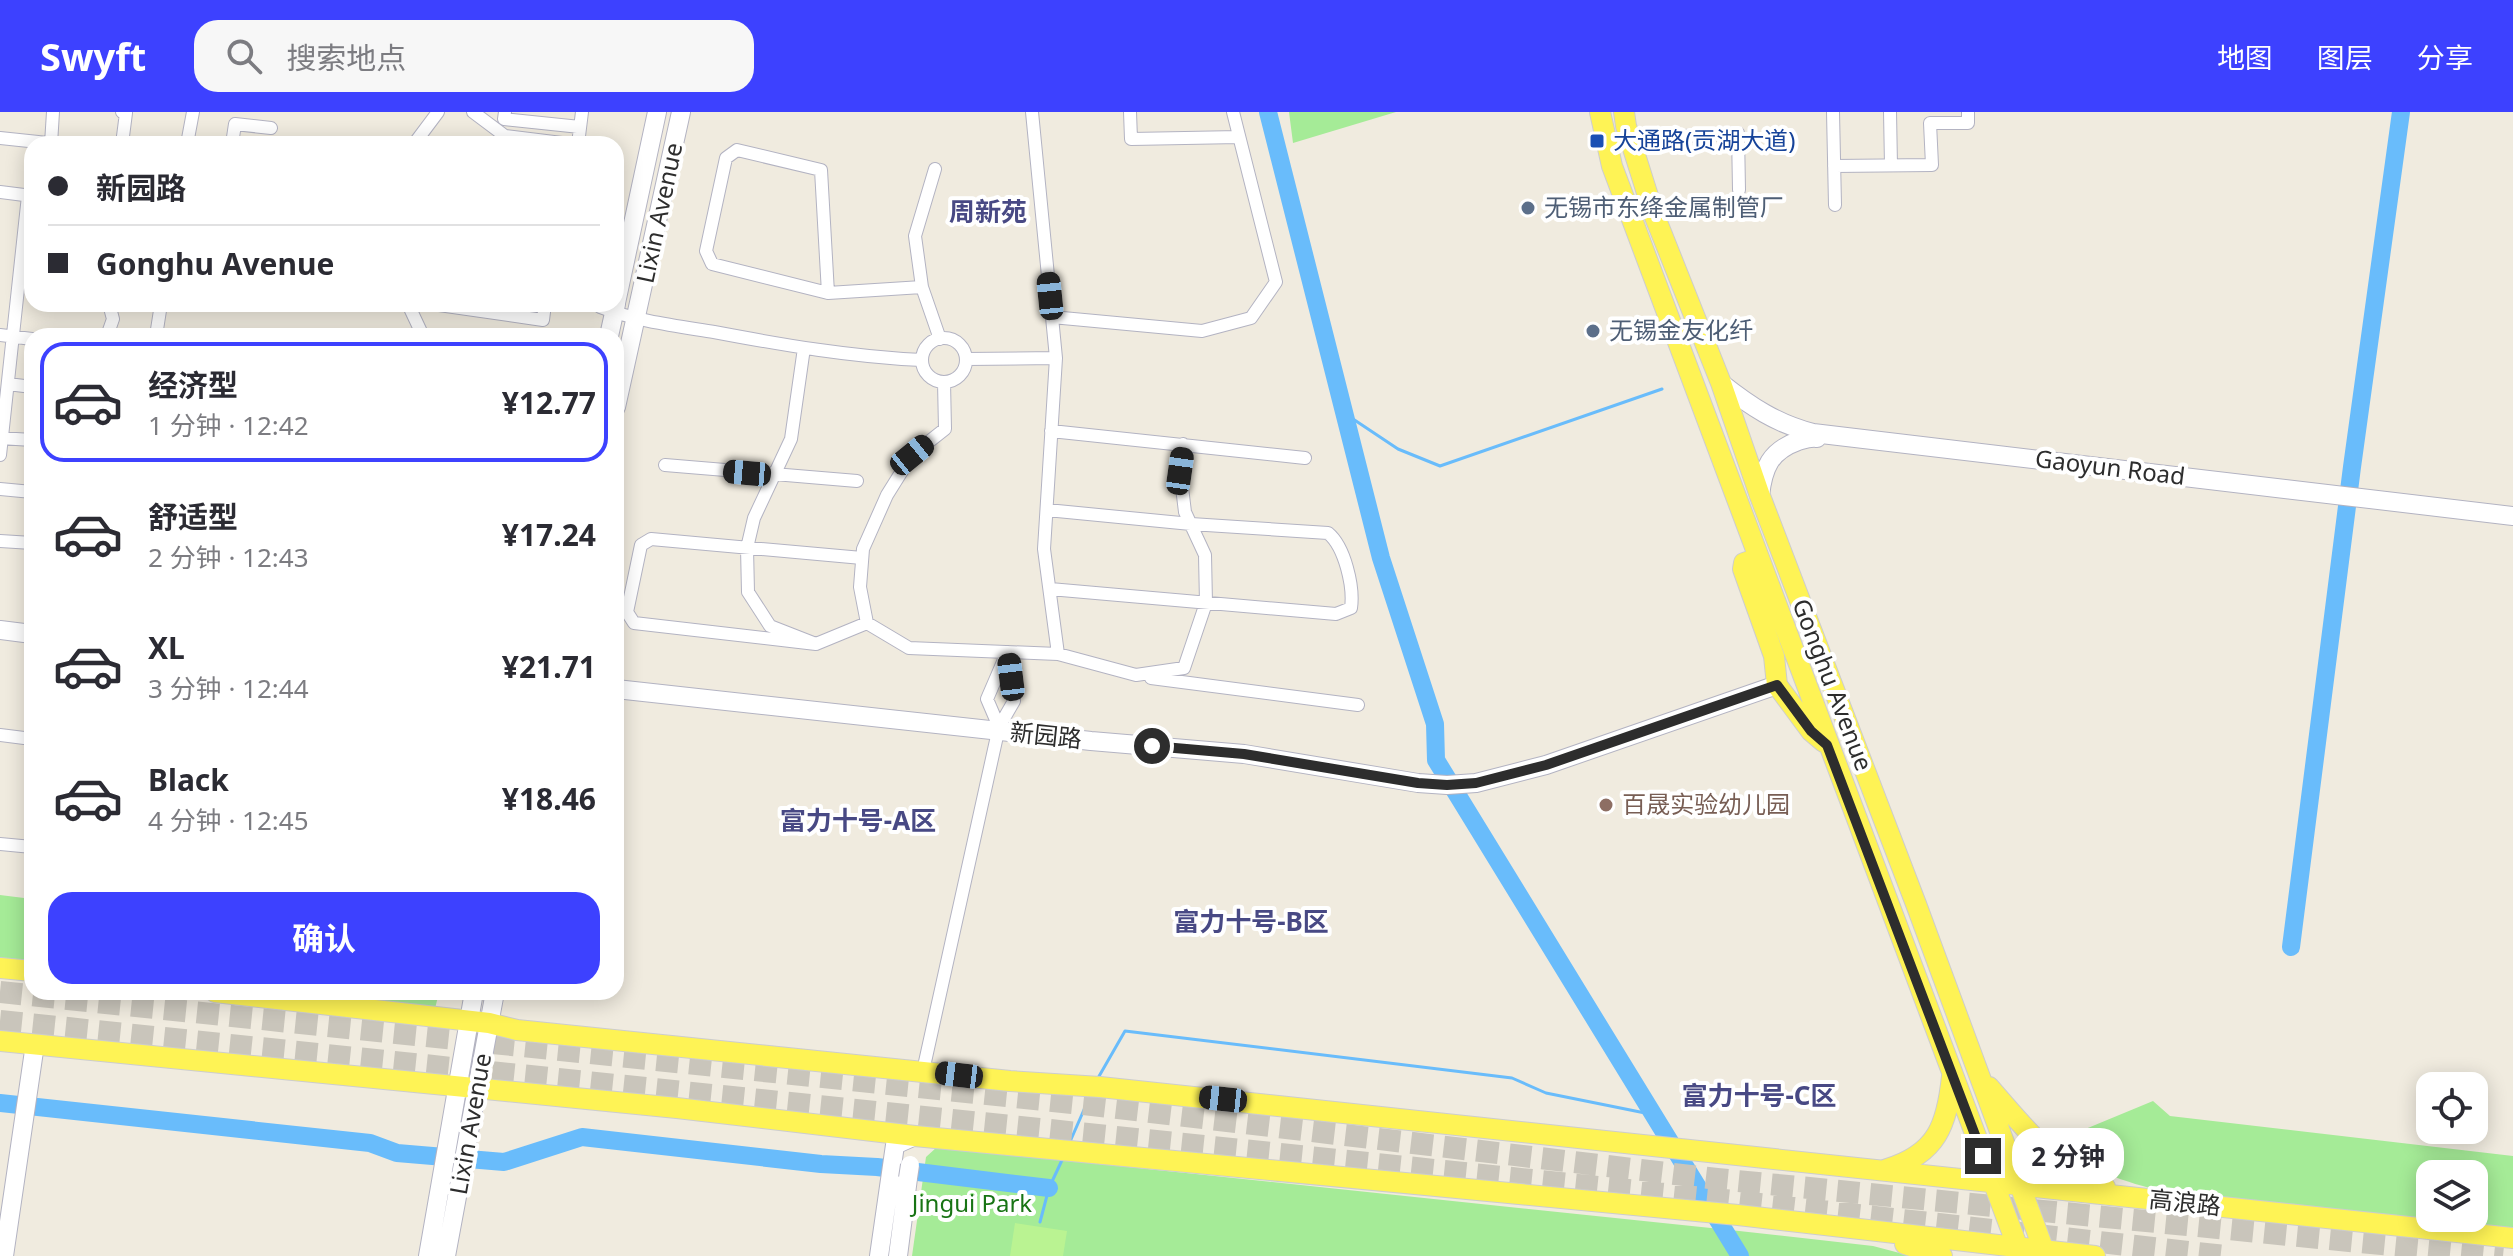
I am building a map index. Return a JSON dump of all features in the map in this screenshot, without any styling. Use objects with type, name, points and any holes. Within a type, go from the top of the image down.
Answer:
[{"type":"main road","name":"Gonghu Avenue","points":[[1600,112],[1612,166],[2020,1252]]},
{"type":"main road","name":"Gonghu Avenue","points":[[1624,112],[1653,212],[1721,383],[1760,496],[2045,1254]]},
{"type":"main road","points":[[1758,558],[1744,563],[1743,569],[1774,656],[1777,684],[1811,731],[1827,745]]},
{"type":"main road","points":[[0,968],[24,970]]},
{"type":"main road","name":"高浪路","points":[[285,1000],[479,1022],[517,1030],[1623,1141],[2513,1238]]},
{"type":"main road","points":[[0,1041],[677,1108],[915,1136],[1738,1215],[2020,1252],[2095,1256]]},
{"type":"main road","points":[[1883,1170],[1904,1164],[1920,1154],[1939,1133],[1948,1114],[1952,1072]]},
{"type":"main road","points":[[1980,1077],[2045,1150],[2064,1166],[2108,1188],[2148,1199]]},
{"type":"main road","points":[[1847,1227],[1942,1256]]},
{"type":"street","points":[[53,112],[53,136]]},
{"type":"street","points":[[122,112],[126,113],[123,136]]},
{"type":"street","points":[[188,136],[193,112]]},
{"type":"street","points":[[420,136],[438,112]]},
{"type":"street","points":[[473,112],[496,136]]},
{"type":"street","points":[[505,112],[504,119],[533,117],[580,127]]},
{"type":"street","points":[[579,136],[582,112]]},
{"type":"street","name":"Lixin Avenue","points":[[624,255],[657,112]]},
{"type":"street","name":"Lixin Avenue","points":[[624,373],[681,112]]},
{"type":"street","points":[[1032,112],[1056,358],[1044,549],[1058,654]]},
{"type":"street","points":[[1130,112],[1131,139],[1239,137]]},
{"type":"street","points":[[1052,317],[1202,331],[1251,318],[1276,282],[1233,112]]},
{"type":"street","points":[[1833,112],[1835,205]]},
{"type":"street","points":[[1890,112],[1891,165]]},
{"type":"street","points":[[1834,166],[1932,165],[1930,123],[1968,123],[1968,112]]},
{"type":"street","points":[[233,136],[235,124],[271,128]]},
{"type":"street","points":[[1649,138],[1738,133],[1739,190]]},
{"type":"street","points":[[0,138],[24,141]]},
{"type":"street","points":[[828,293],[821,170],[737,150],[726,158],[706,251],[712,264],[828,293],[922,287]]},
{"type":"street","points":[[935,169],[915,236],[922,287],[940,339]]},
{"type":"street","points":[[0,192],[24,195]]},
{"type":"street","points":[[0,455],[8,384],[6,336],[18,287],[24,242]]},
{"type":"street","points":[[18,287],[24,287]]},
{"type":"street","points":[[488,312],[543,320],[544,312]]},
{"type":"street","points":[[624,312],[637,317],[804,348],[875,358],[922,360]]},
{"type":"street","points":[[940,339],[960,345],[966,359],[962,373],[944,382],[931,378],[922,360],[927,346],[940,339]]},
{"type":"street","points":[[804,348],[791,439],[754,518],[747,548],[748,592],[770,626],[816,644]]},
{"type":"street","points":[[966,359],[1056,358]]},
{"type":"street","points":[[944,382],[945,429],[912,455],[887,495],[863,549],[860,587],[867,623],[909,648],[1058,654],[1136,675],[1358,705]]},
{"type":"street","name":"Gaoyun Road","points":[[1721,383],[1767,416],[1813,433],[2513,518]]},
{"type":"street","points":[[8,384],[24,386]]},
{"type":"street","points":[[1051,431],[1305,458]]},
{"type":"street","name":"Gaoyun Road","points":[[1760,496],[1762,474],[1769,459],[1786,445],[1811,437],[2513,518]]},
{"type":"street","points":[[2,438],[24,439]]},
{"type":"street","points":[[1136,675],[1184,668],[1206,603],[1205,555],[1185,512],[1180,471],[1183,444]]},
{"type":"street","points":[[665,465],[857,481]]},
{"type":"street","points":[[0,489],[24,491]]},
{"type":"street","points":[[1047,510],[1328,533],[1336,540],[1354,590],[1351,608],[1336,614],[1050,589]]},
{"type":"street","points":[[862,558],[651,539],[641,545],[627,612],[634,623],[816,644],[867,623]]},
{"type":"street","points":[[0,541],[24,542]]},
{"type":"street","points":[[0,627],[24,630]]},
{"type":"street","points":[[999,729],[987,699],[1007,652]]},
{"type":"street","points":[[923,1071],[999,729],[1014,701],[1007,652]]},
{"type":"street","name":"新园路","points":[[624,687],[999,729],[1244,751],[1418,781],[1476,781],[1540,763],[1777,684]]},
{"type":"street","points":[[0,735],[24,738]]},
{"type":"street","points":[[0,844],[24,846]]},
{"type":"street","name":"Lixin Avenue","points":[[475,1000],[479,1022]]},
{"type":"street","name":"Lixin Avenue","points":[[446,1256],[451,1184],[479,1022],[491,1000]]},
{"type":"street","points":[[2,1254],[32,1044]]},
{"type":"street","points":[[879,1256],[900,1170],[915,1136]]},
{"type":"street","points":[[898,1256],[900,1170]]},
{"type":"street","name":"Lixin Avenue","points":[[428,1256],[451,1184]]},
{"type":"green space","points":[[1289,112],[1396,112],[1293,143]]},
{"type":"green space","points":[[0,895],[24,898],[24,968],[0,965]]},
{"type":"green space","points":[[315,1000],[437,1000],[434,1013]]},
{"type":"green space","points":[[2153,1101],[2170,1116],[2513,1156],[2513,1229],[2488,1226],[2488,1160],[2416,1160],[2416,1219],[2166,1192],[2107,1174],[2054,1142]]},
{"type":"green space","name":"Jingui Park","points":[[937,1147],[1873,1246],[1911,1256],[912,1256],[926,1157]]},
{"type":"green space","points":[[1015,1223],[1067,1231],[1063,1256],[1010,1256]]},
{"type":"waterway","points":[[1268,112],[1381,558],[1435,724],[1436,760],[1740,1256]]},
{"type":"waterway","points":[[2291,947],[2401,112]]},
{"type":"waterway","points":[[1347,415],[1398,449],[1440,466],[1662,389]]},
{"type":"waterway","points":[[1098,1078],[1125,1031],[1512,1078],[1546,1093],[1655,1115]]},
{"type":"waterway","points":[[1069,1144],[1090,1096]]},
{"type":"waterway","points":[[0,1103],[370,1143],[397,1153],[504,1162],[582,1137],[1049,1188]]},
{"type":"waterway","points":[[1040,1222],[1049,1188],[1063,1158]]},
{"type":"tunnel","points":[[0,992],[24,994]]},
{"type":"tunnel","points":[[77,1000],[1092,1105],[1717,1179],[2503,1256]]},
{"type":"tunnel","points":[[0,1021],[1724,1200],[2225,1256]]},
{"type":"place","name":"大通路(贡湖大道)","points":[[1597,141]]},
{"type":"place","name":"无锡市东绛金属制管厂","points":[[1528,208]]},
{"type":"place","name":"无锡金友化纤","points":[[1593,331]]},
{"type":"place","name":"百晟实验幼儿园","points":[[1606,805]]},
{"type":"district","name":"周新苑","points":[[988,212]]},
{"type":"district","name":"富力十号-A区","points":[[858,821]]},
{"type":"district","name":"富力十号-B区","points":[[1251,922]]},
{"type":"district","name":"富力十号-C区","points":[[1759,1096]]},
{"type":"route","points":[[1152,746],[1244,754],[1418,783],[1476,783],[1546,765],[1777,685],[1811,731],[1827,745],[1983,1156]]}]
